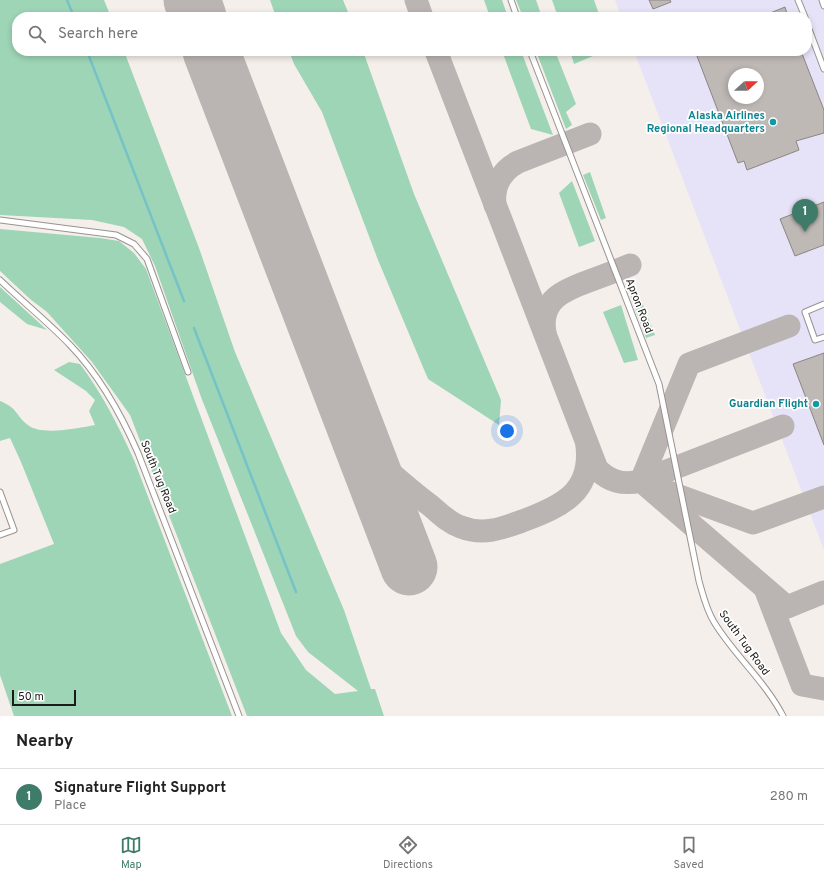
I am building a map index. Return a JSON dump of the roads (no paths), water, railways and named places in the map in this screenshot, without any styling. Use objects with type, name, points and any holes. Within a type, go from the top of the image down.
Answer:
[{"type":"lane","points":[[511,0],[515,12]]},
{"type":"lane","points":[[798,0],[803,12]]},
{"type":"lane","points":[[822,0],[824,6]]},
{"type":"lane","points":[[812,37],[824,69]]},
{"type":"lane","name":"Apron Road","points":[[532,56],[659,384],[698,576]]},
{"type":"lane","points":[[0,220],[116,235],[134,244],[147,259],[188,372]]},
{"type":"lane","name":"South Tug Road","points":[[0,280],[70,345],[93,373],[123,420],[138,452],[239,716]]},
{"type":"lane","points":[[824,304],[805,312],[816,340],[824,337]]},
{"type":"lane","points":[[0,492],[14,530],[0,535]]},
{"type":"lane","name":"South Tug Road","points":[[698,576],[705,601],[714,622],[774,700],[783,716]]},
{"type":"waterway","points":[[67,0],[72,12]]},
{"type":"waterway","points":[[89,56],[184,301]]},
{"type":"waterway","points":[[194,328],[296,592]]},
{"type":"place","name":"Alaska Airlines Regional Headquarters","points":[[773,122]]},
{"type":"place","name":"Signature Flight Support","points":[[805,232]]},
{"type":"place","name":"Guardian Flight","points":[[816,404]]}]
